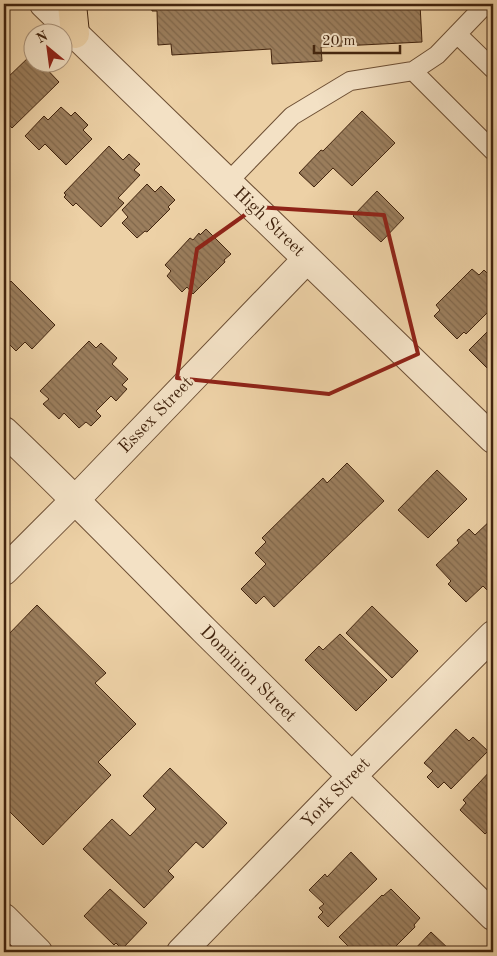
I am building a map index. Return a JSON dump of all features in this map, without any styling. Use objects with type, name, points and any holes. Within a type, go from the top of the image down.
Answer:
[{"type":"main road","points":[[72,4],[75,34]]},
{"type":"street","name":"High Street","points":[[44,4],[493,439]]},
{"type":"street","name":"Essex Street","points":[[4,571],[76,499],[307,258]]},
{"type":"street","name":"Dominion Street","points":[[4,431],[76,499],[122,548],[493,916]]},
{"type":"street","name":"York Street","points":[[181,952],[351,777],[493,635]]},
{"type":"street","points":[[4,918],[38,952]]},
{"type":"lane","points":[[228,182],[292,116],[350,82],[413,71],[437,55],[486,4]]},
{"type":"lane","points":[[457,34],[493,69]]},
{"type":"lane","points":[[413,71],[493,151]]},
{"type":"highlighted area","points":[[256,207],[384,215],[418,354],[329,394],[177,378],[197,249]]},
{"type":"building","points":[[151,4],[420,4],[422,42],[321,47],[322,61],[272,64],[271,49],[172,55],[171,44],[158,45],[157,11],[152,11]]},
{"type":"building","points":[[22,64],[22,72],[50,72],[59,82],[12,128],[4,119],[4,81]]},
{"type":"building","points":[[61,107],[71,116],[75,112],[88,125],[83,130],[92,139],[66,165],[45,144],[39,150],[25,136],[44,116],[48,120]]},
{"type":"building","points":[[362,111],[395,143],[352,186],[333,168],[314,187],[299,173]]},
{"type":"building","points":[[109,146],[123,160],[129,154],[140,164],[134,170],[140,175],[118,198],[124,203],[101,227],[76,203],[73,206],[64,197],[66,195],[64,193]]},
{"type":"building","points":[[147,184],[155,192],[161,186],[175,200],[168,207],[170,209],[147,232],[145,231],[137,238],[122,223],[128,217],[122,210]]},
{"type":"building","points":[[377,191],[404,218],[381,242],[353,216]]},
{"type":"building","points":[[206,229],[231,254],[193,294],[187,287],[182,292],[167,276],[171,271],[165,265],[190,238],[193,240]]},
{"type":"building","points":[[472,269],[479,275],[484,270],[493,279],[493,307],[466,334],[464,332],[457,339],[434,316],[440,310],[436,305]]},
{"type":"building","points":[[11,281],[55,325],[32,349],[25,342],[16,351],[4,339],[4,288]]},
{"type":"building","points":[[493,326],[493,374],[469,350]]},
{"type":"building","points":[[89,341],[96,348],[101,343],[117,358],[112,364],[128,379],[122,385],[127,389],[116,401],[111,396],[96,411],[101,416],[91,426],[86,422],[79,428],[64,413],[59,419],[43,404],[49,399],[40,391]]},
{"type":"building","points":[[347,463],[384,501],[274,607],[264,596],[256,604],[241,589],[266,564],[255,553],[266,542],[262,538],[323,478],[327,483]]},
{"type":"building","points":[[437,470],[467,499],[428,538],[398,510]]},
{"type":"building","points":[[493,518],[493,575],[491,577],[493,584],[487,590],[483,586],[466,602],[448,584],[451,581],[436,565],[459,543],[457,540],[469,529],[475,535]]},
{"type":"building","points":[[37,605],[106,673],[95,683],[136,724],[98,762],[111,775],[43,845],[4,806],[4,639]]},
{"type":"building","points":[[372,606],[418,651],[392,678],[346,633]]},
{"type":"building","points":[[340,634],[387,680],[356,711],[305,660],[319,646],[323,650]]},
{"type":"building","points":[[456,729],[469,741],[473,737],[488,751],[451,789],[444,782],[438,788],[427,777],[433,771],[424,763]]},
{"type":"building","points":[[170,768],[227,823],[203,848],[196,842],[168,871],[174,877],[144,908],[83,849],[112,819],[130,836],[156,809],[143,796]]},
{"type":"building","points":[[493,768],[493,829],[485,834],[460,810],[466,803],[463,800]]},
{"type":"building","points":[[351,852],[377,879],[328,927],[318,917],[323,912],[319,908],[324,904],[309,890],[325,874],[327,877]]},
{"type":"building","points":[[110,889],[147,923],[122,949],[116,943],[114,945],[84,916]]},
{"type":"building","points":[[391,889],[420,918],[414,925],[415,927],[390,952],[350,952],[352,950],[339,937],[382,895]]},
{"type":"building","points":[[431,932],[452,952],[412,952]]}]
